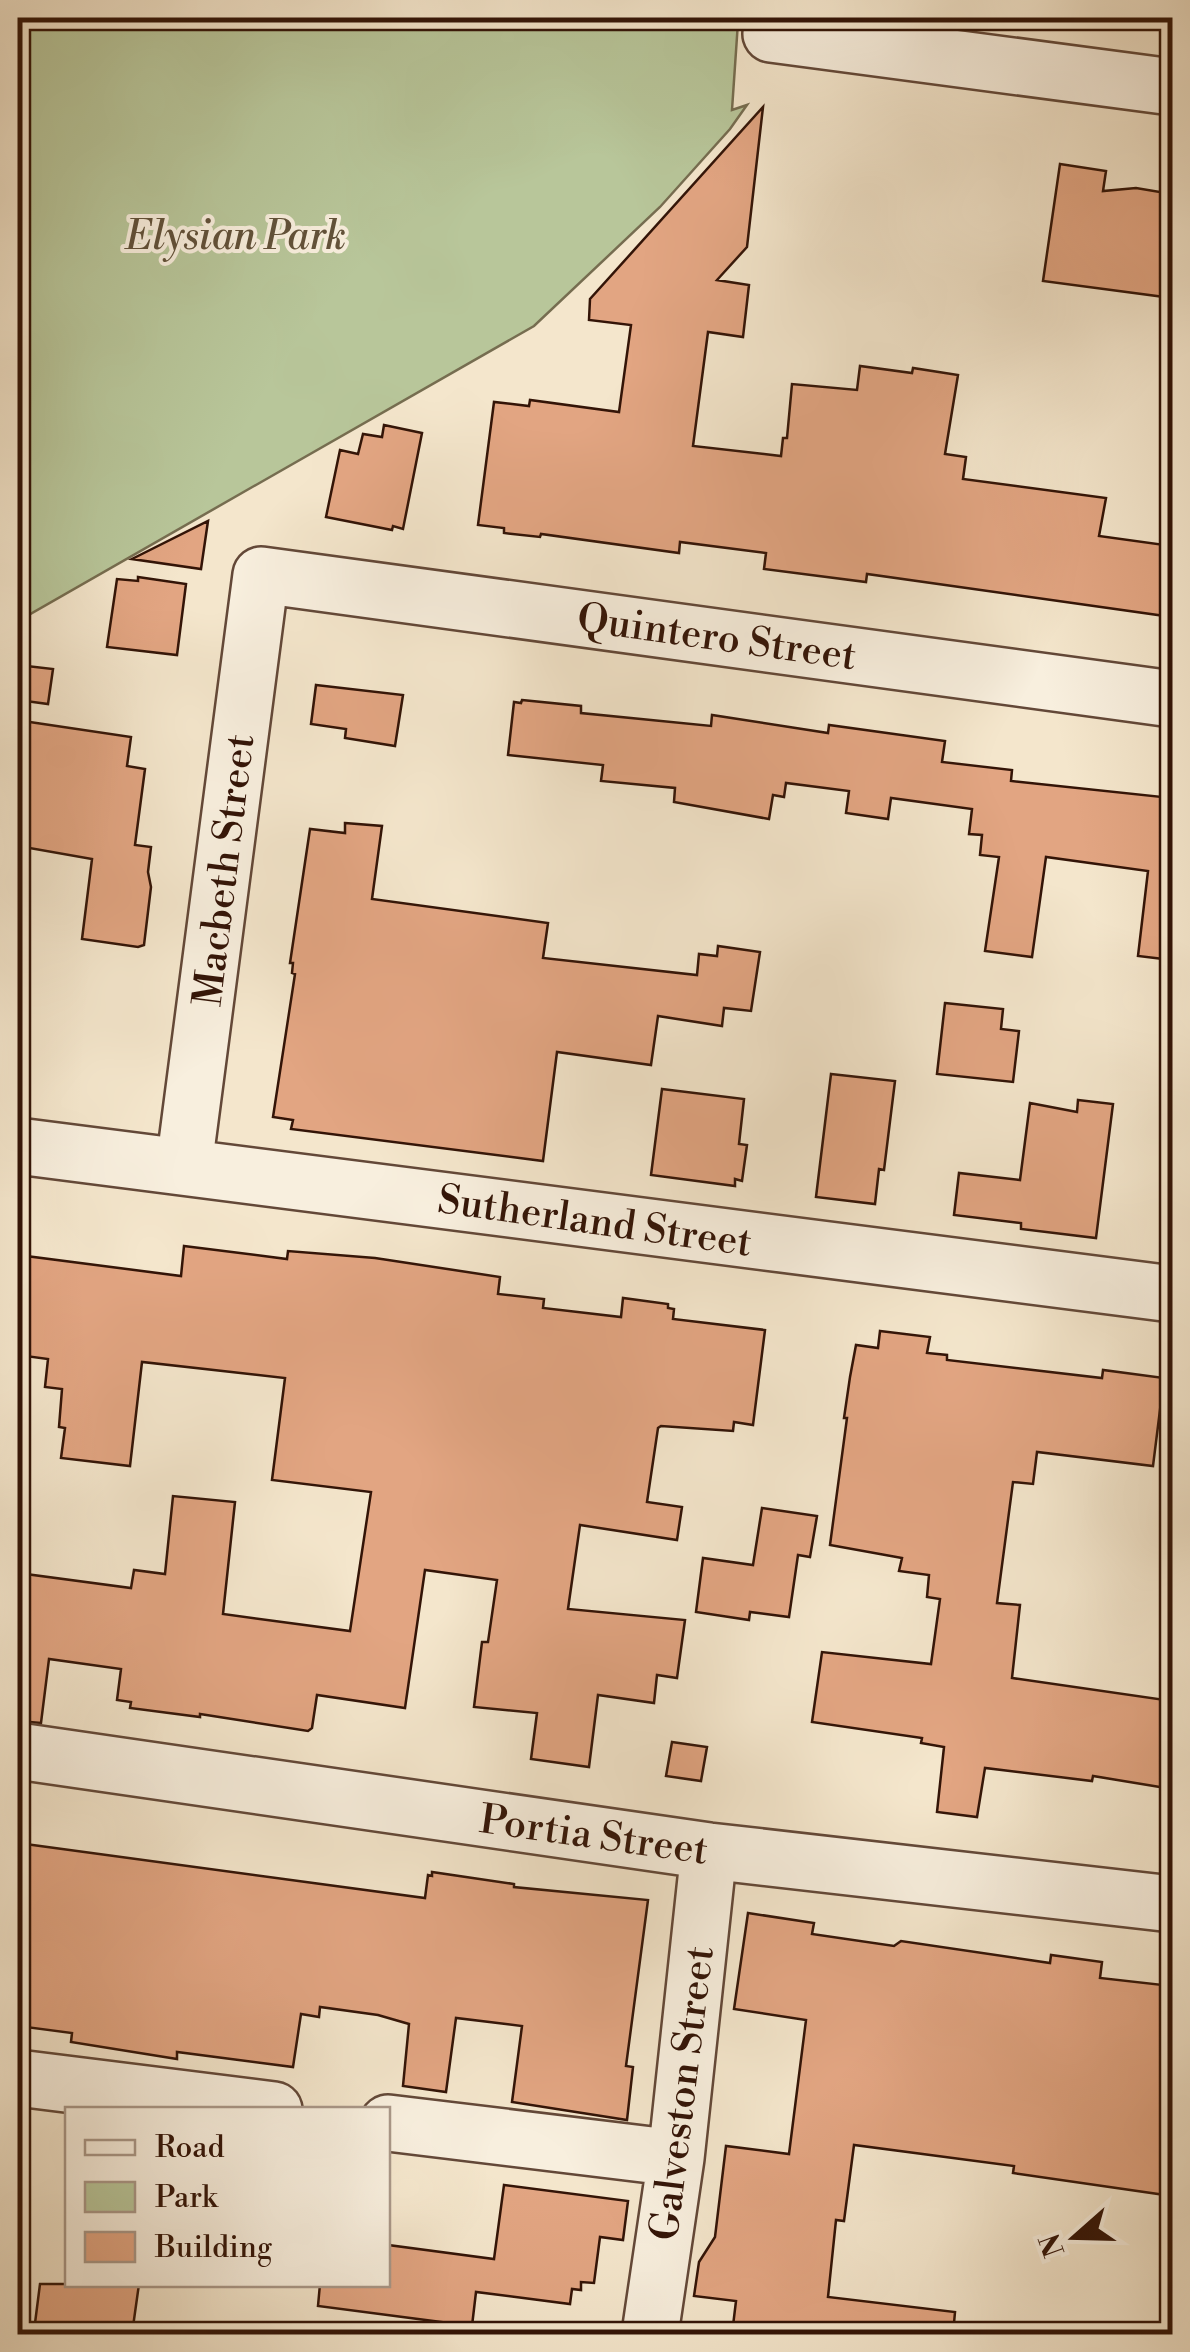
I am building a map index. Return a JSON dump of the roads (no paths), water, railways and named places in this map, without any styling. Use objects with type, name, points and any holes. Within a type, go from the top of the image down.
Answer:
[{"type":"street","points":[[779,26],[1172,87]]},
{"type":"street","name":"Quintero Street","points":[[261,575],[1172,699]]},
{"type":"street","name":"Macbeth Street","points":[[184,1166],[261,575]]},
{"type":"street","name":"Sutherland Street","points":[[18,1146],[1172,1294]]},
{"type":"street","name":"Portia Street","points":[[18,1751],[709,1851],[1172,1904]]},
{"type":"street","name":"Galveston Street","points":[[650,2334],[676,2158],[709,1851]]},
{"type":"street","points":[[18,2078],[250,2107]]},
{"type":"street","points":[[390,2124],[676,2158]]},
{"type":"park label","name":"Elysian Park","points":[[236,235]]}]
